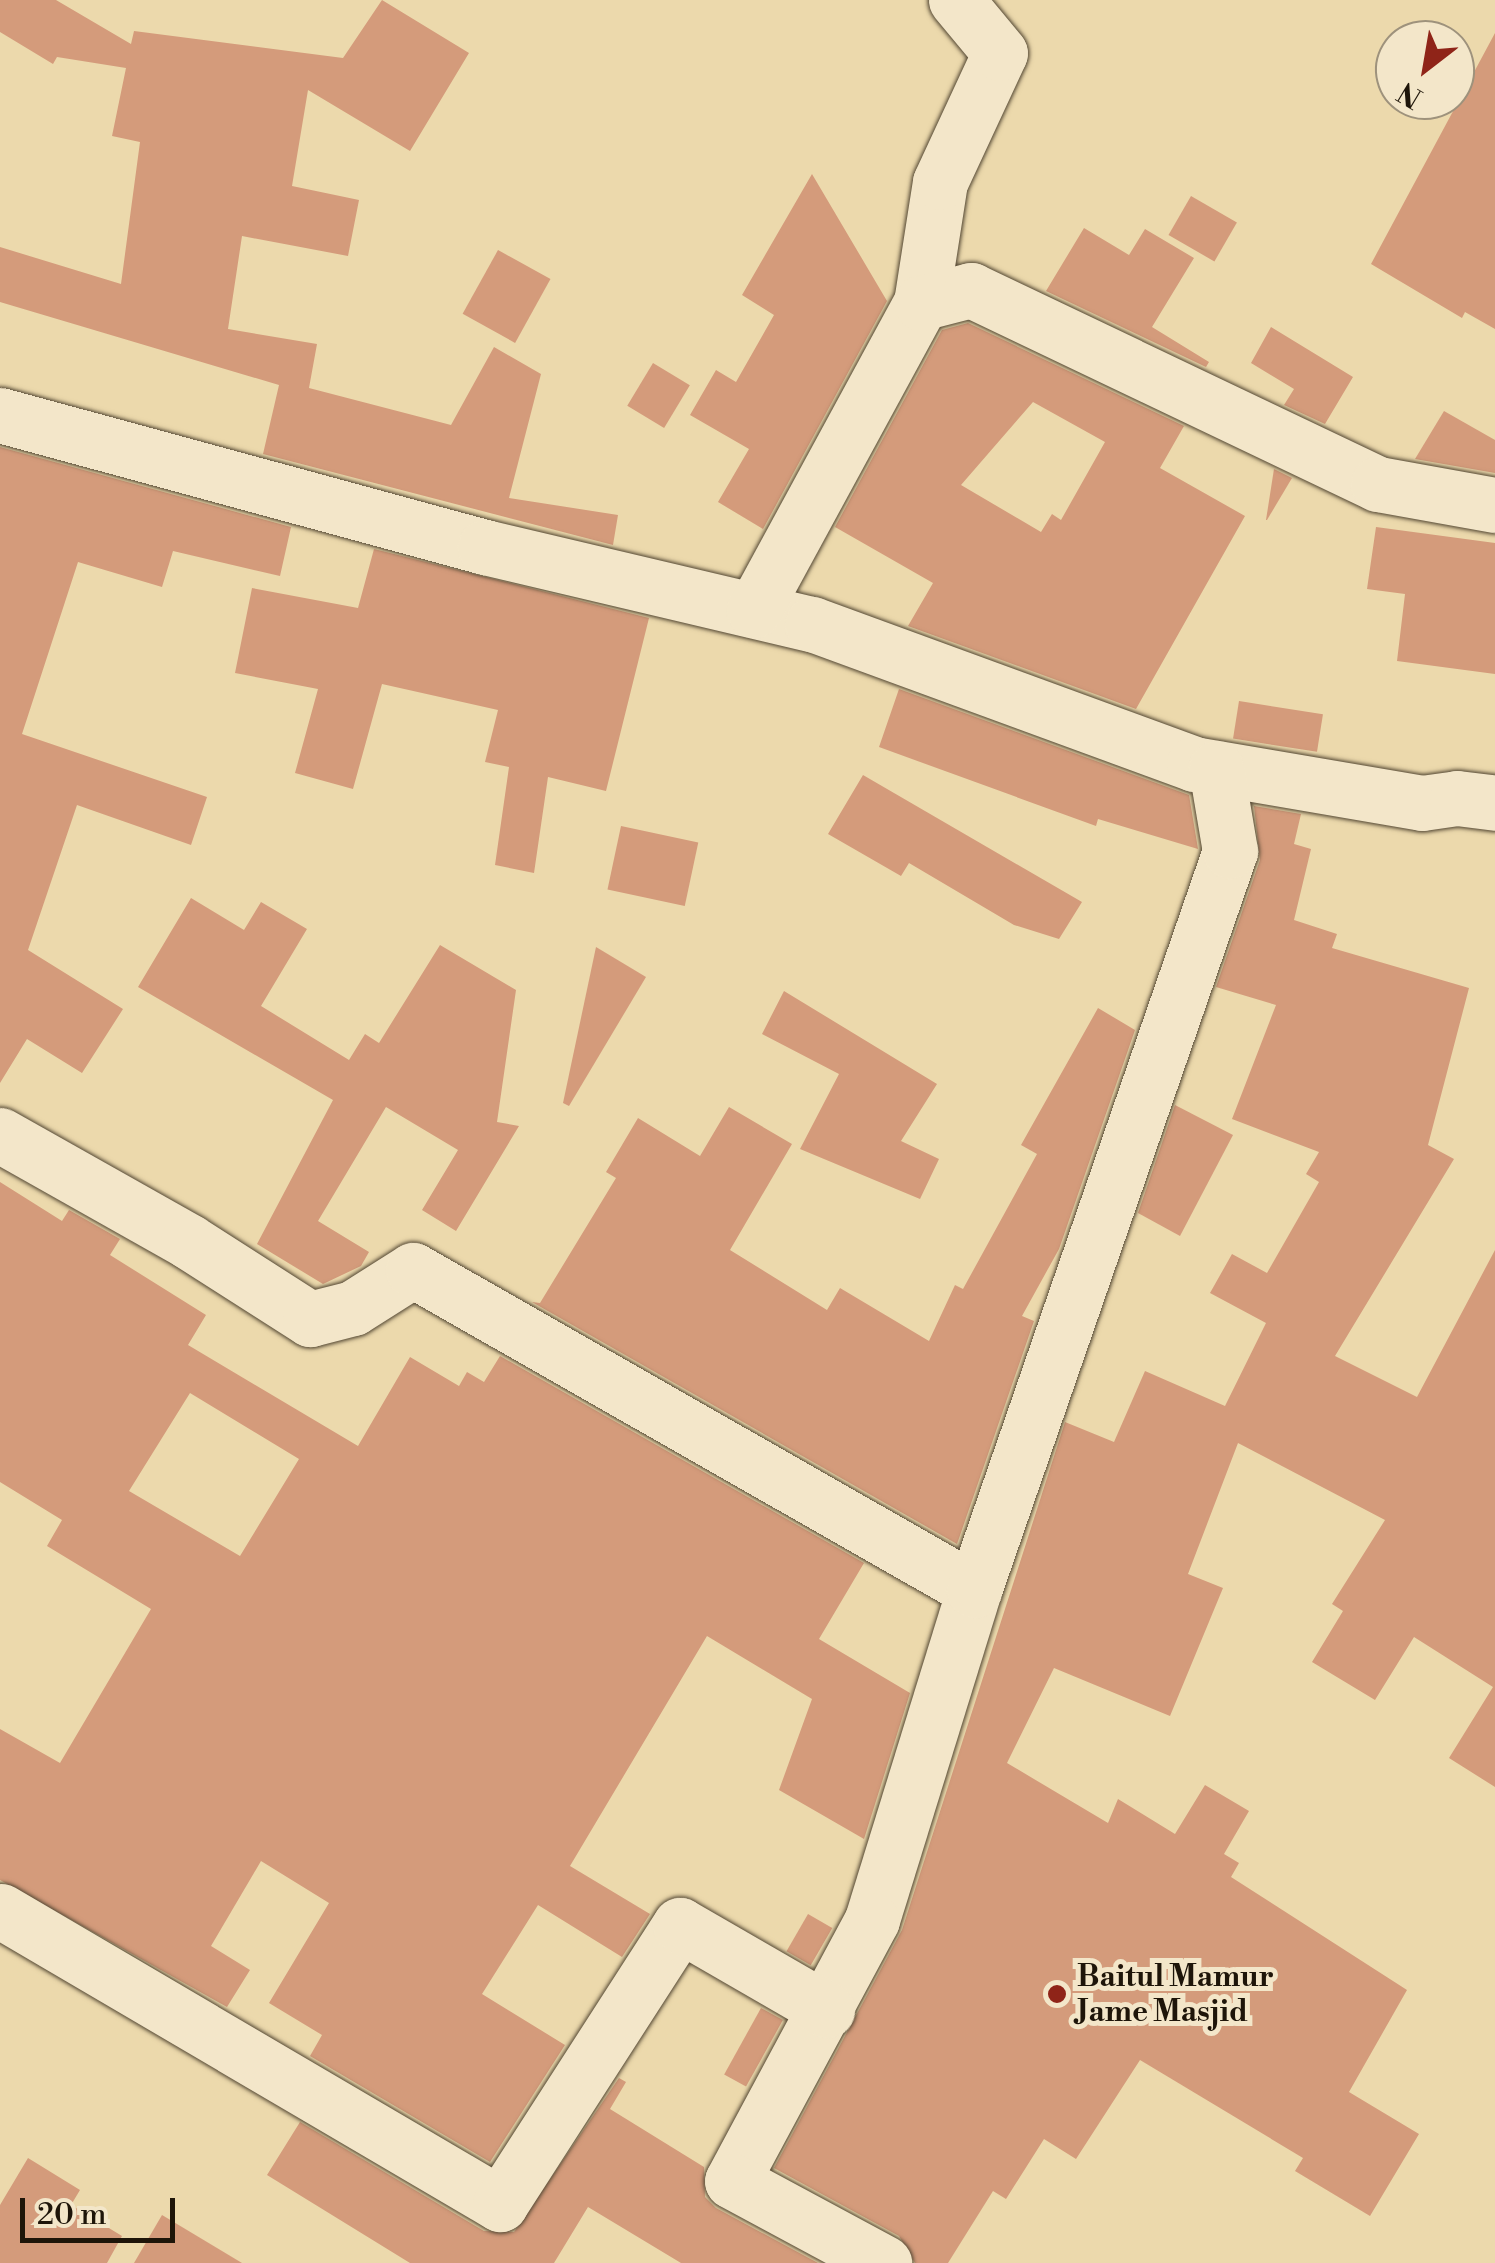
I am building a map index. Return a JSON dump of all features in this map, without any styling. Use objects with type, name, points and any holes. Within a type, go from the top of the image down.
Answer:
[{"type":"street","points":[[754,610],[921,303],[940,182],[1000,53],[956,0]]},
{"type":"street","points":[[921,303],[971,290],[1378,484],[1495,505]]},
{"type":"street","points":[[0,415],[485,547],[754,610],[914,659],[1216,768],[1422,803],[1457,798],[1495,803]]},
{"type":"street","points":[[884,2263],[732,2181],[872,1920],[974,1590],[1230,852],[1216,768]]},
{"type":"street","points":[[0,1136],[188,1241],[310,1319],[353,1308],[412,1270],[974,1590]]},
{"type":"street","points":[[0,1912],[500,2204],[680,1925],[827,2010]]},
{"type":"building","points":[[0,0],[56,0],[131,44],[134,31],[343,58],[382,0],[469,53],[410,151],[308,90],[292,186],[359,200],[348,256],[242,236],[228,329],[317,344],[309,388],[451,425],[494,347],[541,374],[509,498],[618,515],[613,545],[263,454],[279,385],[0,302],[0,247],[121,284],[140,142],[112,136],[126,68],[57,57],[53,64],[0,32]]},
{"type":"building","points":[[1495,33],[1495,329],[1465,312],[1462,318],[1371,264],[1448,120],[1475,120],[1475,70]]},
{"type":"building","points":[[812,174],[887,301],[763,529],[718,502],[749,449],[690,415],[716,370],[736,382],[774,315],[742,295]]},
{"type":"building","points":[[1191,196],[1237,222],[1214,261],[1168,235]]},
{"type":"building","points":[[1084,228],[1129,255],[1145,229],[1194,258],[1152,327],[1209,362],[1206,367],[1046,291]]},
{"type":"building","points":[[498,250],[550,279],[515,343],[463,314]]},
{"type":"building","points":[[968,323],[1184,426],[1160,468],[1245,516],[1136,709],[908,626],[933,583],[835,527],[942,330]],"holes":[[[1033,402],[1105,442],[1061,520],[1052,514],[1041,532],[961,485]]]},
{"type":"building","points":[[1271,327],[1353,377],[1325,424],[1284,405],[1294,389],[1251,363]]},
{"type":"building","points":[[653,363],[690,385],[664,428],[627,406]]},
{"type":"building","points":[[1444,411],[1495,440],[1495,473],[1415,459]]},
{"type":"building","points":[[0,447],[291,527],[280,576],[173,551],[162,587],[78,562],[22,734],[207,797],[191,845],[77,805],[28,950],[123,1009],[82,1073],[27,1039],[0,1083]]},
{"type":"building","points":[[1274,469],[1292,478],[1266,520]]},
{"type":"building","points":[[1376,527],[1495,543],[1495,674],[1397,661],[1405,594],[1367,589]]},
{"type":"building","points":[[374,549],[649,618],[606,791],[548,777],[534,873],[495,865],[509,767],[485,762],[498,710],[382,684],[353,789],[295,773],[318,689],[235,673],[252,588],[358,608]]},
{"type":"building","points":[[899,689],[1189,795],[1198,849],[1098,819],[1096,826],[879,747]]},
{"type":"building","points":[[1239,701],[1323,714],[1317,752],[1233,739]]},
{"type":"building","points":[[863,775],[1082,902],[1059,939],[1014,925],[909,863],[901,876],[828,834]]},
{"type":"building","points":[[1254,806],[1301,814],[1294,844],[1311,849],[1294,920],[1337,934],[1332,948],[1469,988],[1428,1145],[1454,1159],[1335,1356],[1417,1397],[1495,1250],[1495,1787],[1449,1758],[1493,1687],[1414,1637],[1375,1700],[1312,1662],[1343,1611],[1332,1604],[1385,1520],[1238,1443],[1188,1574],[1223,1588],[1170,1716],[1054,1668],[1007,1763],[1108,1823],[1118,1799],[1175,1834],[1205,1785],[1249,1811],[1224,1854],[1239,1863],[1231,1877],[1407,1990],[1349,2092],[1419,2134],[1370,2216],[1295,2171],[1303,2158],[1140,2060],[1076,2159],[1044,2139],[1006,2199],[993,2191],[948,2263],[915,2263],[899,2236],[774,2168],[902,1930],[1065,1422],[1114,1442],[1145,1371],[1225,1406],[1266,1323],[1210,1293],[1232,1254],[1267,1273],[1319,1182],[1306,1174],[1319,1152],[1232,1119],[1276,1005],[1216,987],[1260,860]]},
{"type":"building","points":[[621,826],[698,842],[685,906],[607,890]]},
{"type":"building","points":[[191,898],[244,930],[261,902],[307,929],[261,1006],[349,1060],[365,1034],[379,1043],[440,945],[516,990],[497,1122],[519,1126],[456,1231],[422,1210],[458,1150],[386,1107],[318,1221],[369,1252],[361,1266],[323,1284],[257,1244],[333,1100],[138,987]]},
{"type":"building","points":[[596,947],[646,977],[569,1106],[563,1103]]},
{"type":"building","points":[[784,991],[937,1084],[901,1141],[939,1159],[920,1199],[800,1149],[839,1074],[762,1034]]},
{"type":"building","points":[[1098,1008],[1135,1030],[1059,1249],[1022,1316],[1034,1321],[957,1544],[532,1302],[540,1303],[616,1178],[606,1172],[638,1118],[700,1156],[729,1107],[792,1144],[730,1250],[827,1310],[840,1288],[929,1341],[955,1285],[963,1289],[1037,1154],[1021,1145]]},
{"type":"building","points":[[1175,1105],[1233,1135],[1180,1236],[1138,1213]]},
{"type":"building","points":[[0,1182],[62,1221],[69,1210],[120,1239],[110,1255],[206,1315],[188,1345],[358,1446],[410,1357],[459,1386],[467,1372],[484,1382],[500,1356],[864,1563],[819,1639],[910,1693],[864,1839],[779,1790],[812,1699],[707,1636],[570,1866],[650,1914],[622,1957],[538,1905],[482,1994],[565,2045],[490,2162],[310,2056],[322,2035],[269,2003],[329,1903],[261,1861],[211,1946],[250,1970],[227,2007],[0,1880],[0,1729],[60,1763],[151,1609],[47,1546],[62,1520],[0,1482]],"holes":[[[190,1393],[299,1459],[240,1556],[129,1491]]]},
{"type":"building","points":[[808,1914],[832,1928],[811,1965],[786,1951]]},
{"type":"building","points":[[761,2008],[783,2020],[746,2087],[724,2074]]},
{"type":"building","points":[[619,2078],[626,2082],[610,2109],[704,2167],[705,2197],[716,2208],[818,2263],[681,2263],[588,2207],[554,2263],[410,2263],[267,2175],[300,2122],[484,2231],[514,2232]]},
{"type":"building","points":[[28,2158],[80,2190],[71,2205],[122,2236],[107,2263],[0,2263],[0,2205]]},
{"type":"building","points":[[162,2215],[242,2263],[134,2263]]},
{"type":"place","name":"Baitul Mamur Jame Masjid","points":[[1057,1994]]}]
